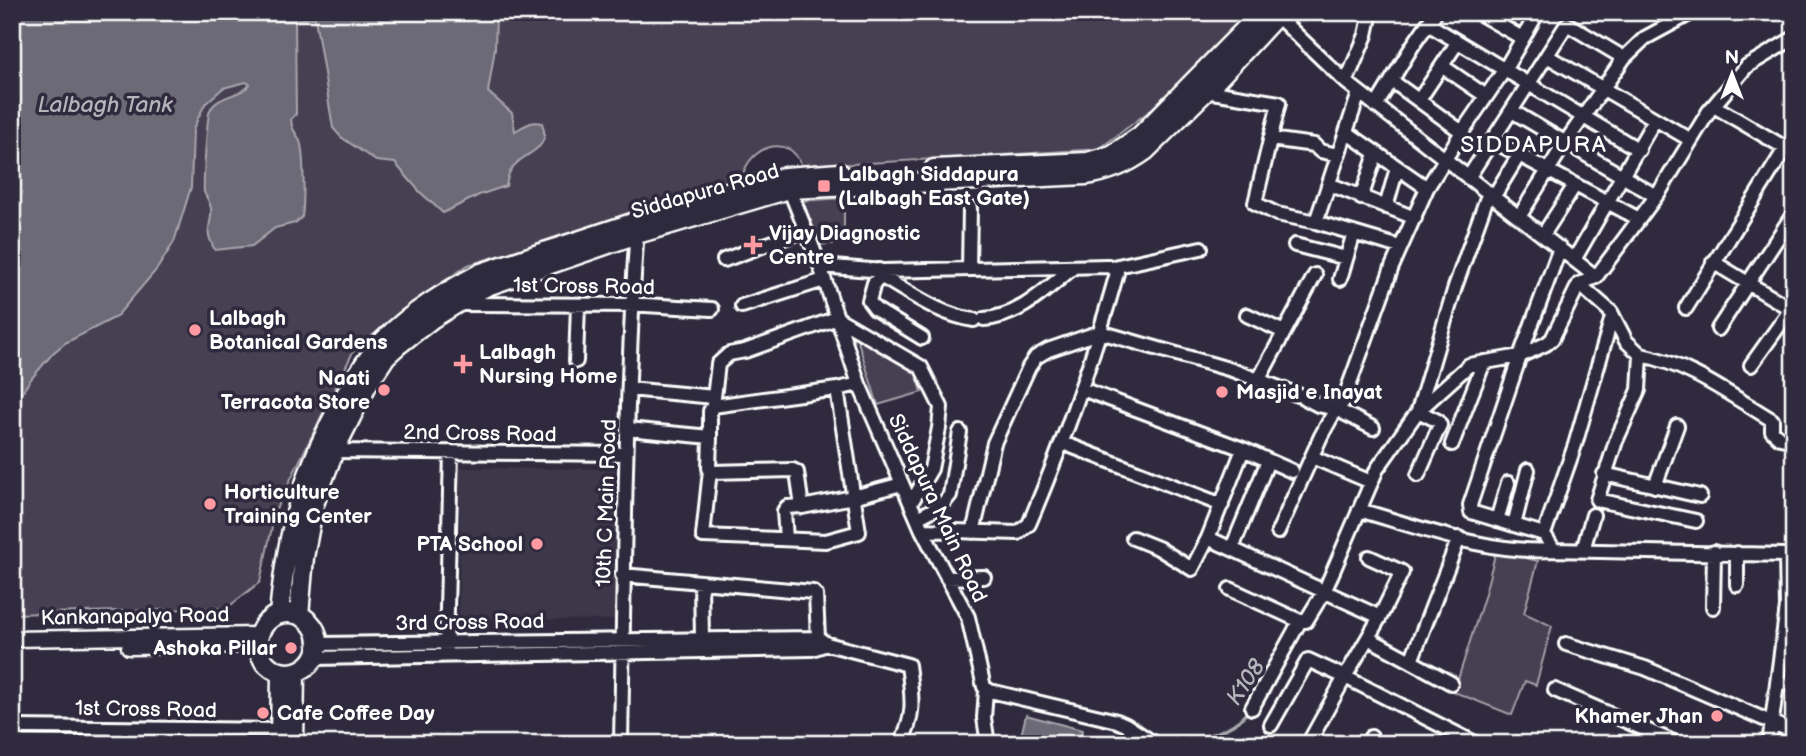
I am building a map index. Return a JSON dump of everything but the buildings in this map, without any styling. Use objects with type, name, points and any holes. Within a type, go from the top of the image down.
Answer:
[{"type":"main road","name":"Siddapura Road","points":[[279,614],[292,525],[310,467],[337,410],[371,354],[382,342],[422,309],[481,273],[787,183],[1104,172],[1134,159],[1145,151],[1201,85],[1273,14]]},
{"type":"main road","name":"Siddapura Road","points":[[299,615],[314,504],[334,451],[367,385],[386,356],[455,304],[487,286],[637,227]]},
{"type":"main road","points":[[289,612],[299,615],[313,626],[316,651],[304,669],[288,673],[265,663],[258,640],[270,618],[279,614],[289,612]]},
{"type":"main road","points":[[280,737],[288,673]]},
{"type":"main road","points":[[288,673],[294,744]]},
{"type":"street","points":[[1346,82],[1366,35],[1371,12]]},
{"type":"street","points":[[1376,106],[1436,12]]},
{"type":"street","points":[[1477,12],[1522,38]]},
{"type":"street","points":[[1278,532],[1336,409],[1343,402],[1400,247],[1427,188],[1505,69],[1538,12]]},
{"type":"street","points":[[1520,217],[1624,58],[1646,38],[1693,12]]},
{"type":"street","points":[[1273,14],[1359,93],[1596,277]]},
{"type":"street","points":[[1428,24],[1639,150]]},
{"type":"street","points":[[1468,178],[1567,24],[1624,58]]},
{"type":"street","points":[[1230,589],[1300,621],[1306,621],[1325,590],[1377,469],[1419,411],[1469,365],[1520,356],[1542,347],[1552,339],[1579,284],[1596,277],[1656,197],[1714,106],[1747,66],[1794,38]]},
{"type":"street","points":[[1419,100],[1457,43]]},
{"type":"street","points":[[1547,56],[1691,140]]},
{"type":"street","points":[[1442,66],[1486,96]]},
{"type":"street","points":[[1392,81],[1462,132]]},
{"type":"street","points":[[1201,85],[1279,103],[1255,204],[1277,214],[1316,222],[1400,247]]},
{"type":"street","points":[[1316,222],[1359,93]]},
{"type":"street","points":[[1686,308],[1713,262],[1789,151],[1714,106]]},
{"type":"street","points":[[1512,111],[1656,197]]},
{"type":"street","points":[[1574,260],[1655,119]]},
{"type":"street","points":[[1346,132],[1427,188]]},
{"type":"street","points":[[1270,139],[1314,145],[1320,151],[1338,155]]},
{"type":"street","points":[[1493,141],[1639,219]]},
{"type":"street","points":[[1361,198],[1377,154]]},
{"type":"street","points":[[1419,411],[1455,287],[1492,194],[1519,156]]},
{"type":"street","points":[[1386,207],[1397,168]]},
{"type":"street","name":"Siddapura Main Road","points":[[787,183],[820,266],[859,384],[919,524],[968,617],[986,690],[984,718],[988,744]]},
{"type":"street","points":[[1329,184],[1415,218]]},
{"type":"street","points":[[1543,235],[1575,185]]},
{"type":"street","points":[[969,269],[970,208]]},
{"type":"street","points":[[1718,329],[1794,213]]},
{"type":"street","name":"10th C Main Road","points":[[621,744],[622,575],[631,306],[637,227]]},
{"type":"street","points":[[724,260],[806,230]]},
{"type":"street","points":[[1340,279],[1354,233]]},
{"type":"street","points":[[1295,245],[1346,258]]},
{"type":"street","points":[[820,266],[881,274],[969,269],[1113,267],[1201,248]]},
{"type":"street","points":[[1554,551],[1544,534],[1473,513],[1470,505],[1560,248]]},
{"type":"street","points":[[1713,262],[1792,307],[1751,365]]},
{"type":"street","points":[[881,274],[942,312],[957,318],[979,320],[1004,316],[1017,310],[1074,267]]},
{"type":"street","points":[[919,524],[973,532],[1018,533],[1029,524],[1082,389],[1117,273],[1113,267]]},
{"type":"street","points":[[881,274],[874,283],[869,301],[875,309],[922,338]]},
{"type":"street","points":[[1259,379],[1315,275]]},
{"type":"street","points":[[742,306],[824,280]]},
{"type":"street","points":[[1579,284],[1611,312],[1626,341],[1641,355],[1664,359],[1683,367],[1772,420],[1772,431],[1780,438],[1794,441]]},
{"type":"street","name":"1st Cross Road","points":[[455,304],[712,309]]},
{"type":"street","points":[[576,362],[578,305]]},
{"type":"street","points":[[1544,534],[1575,445],[1612,317],[1611,312]]},
{"type":"street","points":[[1247,315],[1284,332]]},
{"type":"street","points":[[837,389],[859,532],[826,541],[703,536],[710,470],[710,411],[714,401],[718,364],[729,354],[746,351],[837,318],[921,367],[941,407],[931,469],[911,503]]},
{"type":"street","points":[[973,532],[994,443],[1029,367],[1036,357],[1048,350],[1100,332],[1259,379],[1318,405],[1336,409],[1373,428]]},
{"type":"street","points":[[1641,355],[1639,390],[1604,474],[1597,499],[1696,521]]},
{"type":"street","points":[[1452,444],[1484,362]]},
{"type":"street","points":[[629,389],[714,401],[837,389],[859,384]]},
{"type":"street","points":[[1082,389],[1292,471]]},
{"type":"street","points":[[1418,475],[1440,425],[1438,421],[1419,411]]},
{"type":"street","points":[[1654,485],[1677,426]]},
{"type":"street","points":[[628,429],[710,437]]},
{"type":"street","points":[[919,524],[950,495],[960,432]]},
{"type":"street","points":[[1063,443],[1222,505]]},
{"type":"street","name":"2nd Cross Road","points":[[334,451],[626,454]]},
{"type":"street","points":[[446,656],[452,452]]},
{"type":"street","points":[[1133,538],[1158,548],[1192,569],[1208,538],[1242,452]]},
{"type":"street","points":[[1312,457],[1371,482]]},
{"type":"street","points":[[1232,548],[1268,461]]},
{"type":"street","points":[[710,470],[797,472],[801,506]]},
{"type":"street","points":[[1514,525],[1528,470]]},
{"type":"street","points":[[1604,474],[1700,496]]},
{"type":"street","points":[[1497,520],[1508,483]]},
{"type":"street","points":[[786,539],[784,511],[787,507],[805,507],[902,484]]},
{"type":"street","points":[[1359,510],[1459,538],[1526,552],[1790,554],[1787,607],[1789,634],[1778,682],[1769,744]]},
{"type":"street","points":[[1583,551],[1593,515]]},
{"type":"street","points":[[1208,538],[1380,617]]},
{"type":"street","points":[[1411,661],[1459,538]]},
{"type":"street","points":[[1713,607],[1714,552]]},
{"type":"street","points":[[1737,553],[1737,585]]},
{"type":"street","points":[[1308,744],[1380,617],[1402,572],[1369,556]]},
{"type":"street","points":[[622,575],[813,592],[816,595],[823,641]]},
{"type":"street","points":[[947,578],[984,577]]},
{"type":"street","points":[[701,582],[702,638]]},
{"type":"street","points":[[1252,708],[1300,621]]},
{"type":"street","points":[[316,651],[446,656],[702,638],[823,641],[908,665],[912,694],[911,726],[900,744]]},
{"type":"street","points":[[1368,638],[1451,683]]},
{"type":"street","name":"Kankanapalya Road","points":[[12,639],[258,640]]},
{"type":"street","name":"Kankanapalya Road","points":[[12,648],[258,640]]},
{"type":"street","points":[[623,645],[812,649],[823,641]]},
{"type":"street","name":"3rd Cross Road","points":[[316,651],[446,642],[623,645]]},
{"type":"street","points":[[1566,644],[1646,668],[1794,732]]},
{"type":"street","points":[[1272,725],[1307,660],[1477,744]]},
{"type":"street","points":[[1778,682],[1794,684]]},
{"type":"street","points":[[986,690],[1117,721],[1155,744]]},
{"type":"street","points":[[1555,690],[1678,744]]},
{"type":"street","name":"1st Cross Road","points":[[12,727],[280,737]]},
{"type":"shaded area","name":"Lalbagh Botanical Gardens","points":[[12,12],[1251,12],[1226,41],[1148,112],[1099,149],[803,167],[789,149],[772,147],[764,149],[751,159],[746,166],[742,182],[468,265],[405,308],[353,352],[276,509],[260,582],[227,608],[12,614]]},
{"type":"shaded area","points":[[844,198],[844,243],[816,245],[800,201]]},
{"type":"shaded area","points":[[855,332],[913,363],[922,392],[878,405]]},
{"type":"shaded area","name":"PTA School","points":[[460,468],[615,469],[614,620],[459,619]]},
{"type":"shaded area","points":[[1496,551],[1538,561],[1524,613],[1552,626],[1536,685],[1525,681],[1512,715],[1454,692]]},
{"type":"water","name":"Lalbagh Tank","points":[[12,12],[501,12],[496,14],[495,48],[488,92],[512,113],[515,131],[531,123],[542,123],[543,140],[540,146],[516,164],[509,173],[506,186],[479,195],[443,213],[395,163],[376,161],[341,137],[333,128],[315,18],[295,20],[296,114],[291,119],[301,145],[304,189],[302,217],[295,223],[275,228],[252,246],[215,250],[209,236],[211,208],[204,192],[210,110],[219,101],[242,91],[250,84],[246,82],[223,88],[205,104],[193,130],[191,187],[174,242],[157,269],[116,317],[65,343],[53,353],[12,407]]},
{"type":"water","points":[[1026,715],[1082,730],[1079,744],[1019,744]]},
{"type":"waterway","name":"K108","points":[[1179,744],[1228,728],[1250,708]]},
{"type":"place","name":"Lalbagh Siddapura (Lalbagh East Gate)","points":[[824,186]]},
{"type":"place","name":"Vijay Diagnostic Centre","points":[[753,245]]},
{"type":"place","name":"Lalbagh Botanical Gardens","points":[[195,330]]},
{"type":"place","name":"Lalbagh Nursing Home","points":[[463,364]]},
{"type":"place","name":"Naati Terracota Store","points":[[384,390]]},
{"type":"place","name":"Masjid e Inayat","points":[[1222,392]]},
{"type":"place","name":"Horticulture Training Center","points":[[210,504]]},
{"type":"place","name":"PTA School","points":[[537,544]]},
{"type":"place","name":"Ashoka Pillar","points":[[291,648]]},
{"type":"place","name":"Cafe Coffee Day","points":[[263,713]]},
{"type":"place","name":"Khamer Jhan","points":[[1717,716]]},
{"type":"district","name":"SIDDAPURA","points":[[1534,144]]}]
